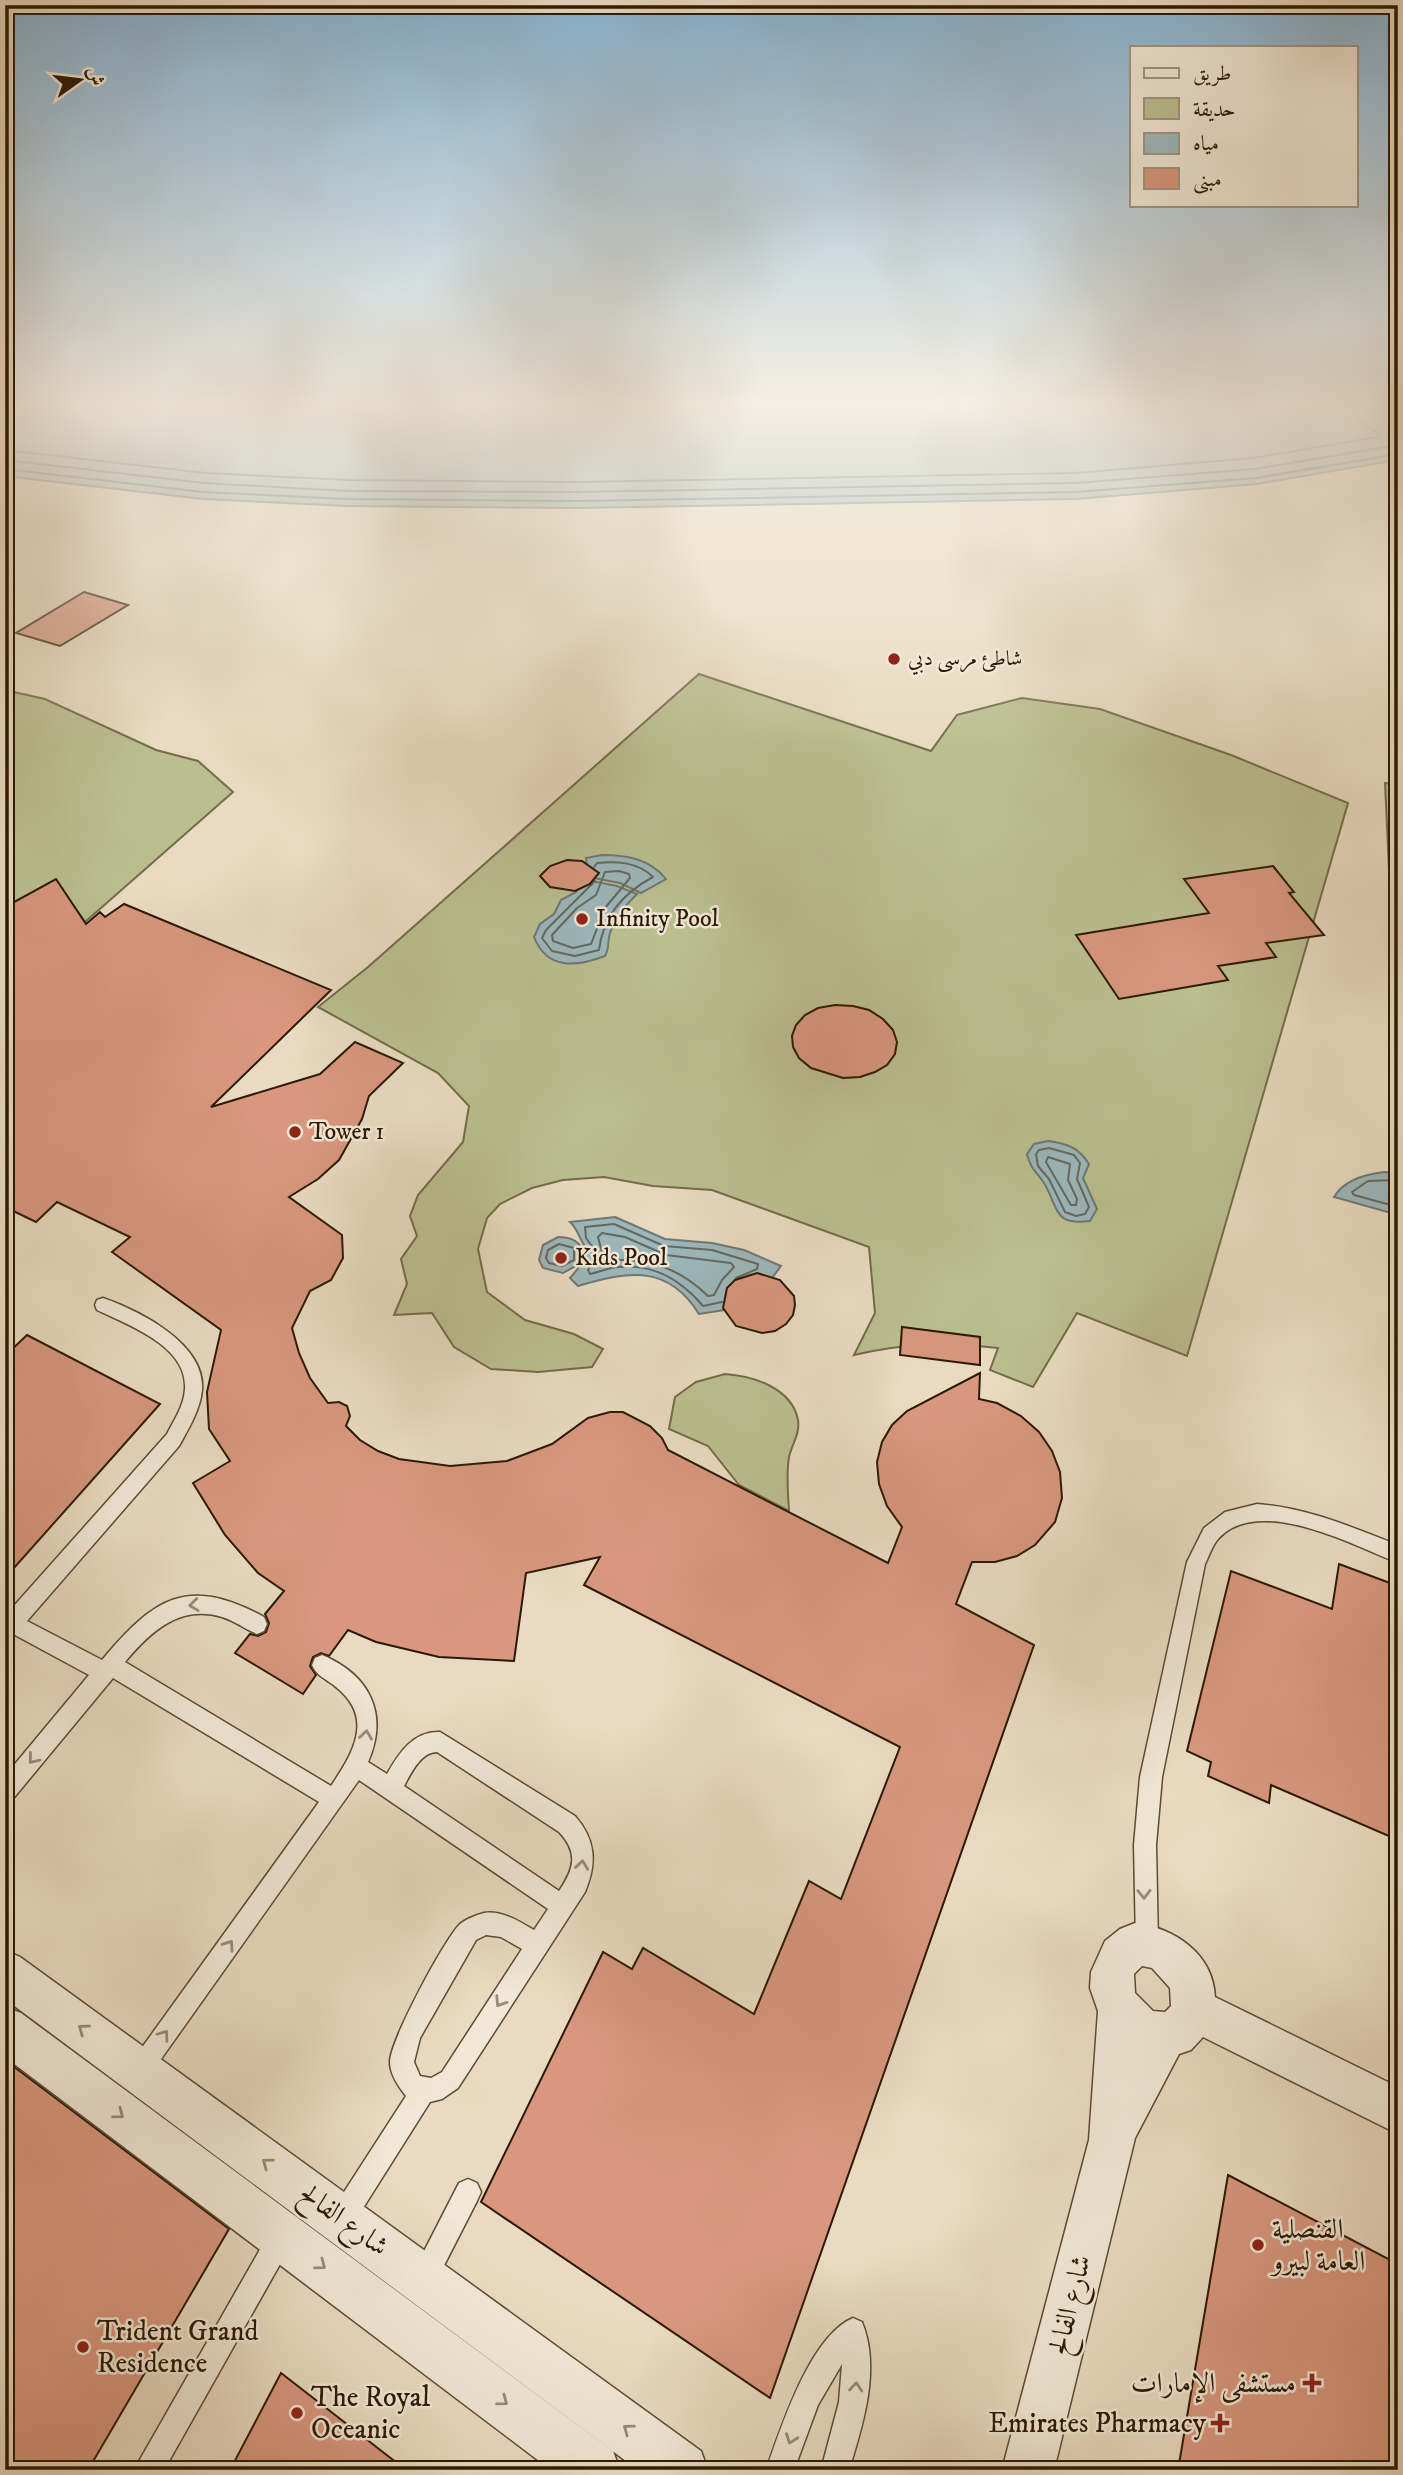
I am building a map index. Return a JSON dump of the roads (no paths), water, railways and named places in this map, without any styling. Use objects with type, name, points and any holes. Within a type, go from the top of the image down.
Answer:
[{"type":"street","name":"شارع الفالح","points":[[1028,2470],[1112,2140],[1120,2009],[1112,1982],[1117,1958],[1135,1944],[1147,1944]]},
{"type":"street","points":[[1120,2009],[1140,2030],[1152,2036],[1179,2023],[1191,1984],[1178,1961],[1158,1947],[1147,1944]]},
{"type":"street","name":"شارع الفالح","points":[[5,1972],[682,2470]]},
{"type":"street","name":"شارع الفالح","points":[[1112,2140],[1179,2023]]},
{"type":"street","points":[[1179,2023],[1398,2111]]},
{"type":"street","name":"شارع الفالح","points":[[5,2029],[594,2470]]},
{"type":"lane","points":[[103,1305],[174,1343],[189,1362],[194,1386],[193,1399],[173,1440],[9,1627],[107,1669],[333,1798]]},
{"type":"lane","points":[[1147,1944],[1145,1845],[1157,1746],[1196,1562],[1208,1535],[1219,1525],[1238,1515],[1274,1512],[1398,1555]]},
{"type":"lane","points":[[5,1793],[143,1628],[183,1606],[197,1603],[223,1606],[257,1625]]},
{"type":"lane","points":[[140,2070],[364,1751],[367,1736],[366,1707],[351,1684],[322,1665]]},
{"type":"lane","points":[[390,1789],[420,1746],[433,1741],[445,1745],[567,1824],[582,1843],[584,1856],[583,1870],[577,1884],[450,2080],[442,2086],[423,2090],[414,2087],[403,2070],[404,2048],[468,1932],[484,1922],[493,1922],[537,1945]]},
{"type":"lane","points":[[356,1766],[562,1906]]},
{"type":"lane","points":[[342,2218],[423,2090]]},
{"type":"lane","points":[[424,2278],[468,2192]]},
{"type":"lane","points":[[148,2470],[282,2236]]},
{"type":"lane","points":[[780,2470],[811,2385],[837,2346],[853,2331],[857,2388],[852,2416],[835,2470]]},
{"type":"water","points":[[620,856],[645,863],[666,879],[641,893],[620,883],[588,877],[586,858]]},
{"type":"water","name":"Infinity Pool","points":[[586,880],[617,886],[637,894],[615,921],[605,956],[573,964],[564,963],[546,955],[534,937],[540,924],[554,914],[561,900],[576,892]]},
{"type":"water","points":[[1048,1141],[1072,1147],[1089,1164],[1083,1178],[1097,1209],[1090,1221],[1069,1221],[1063,1218],[1032,1167],[1027,1154],[1034,1144]]},
{"type":"water","points":[[1385,1172],[1398,1174],[1398,1215],[1334,1197],[1344,1186],[1356,1179]]},
{"type":"water","points":[[615,1217],[665,1239],[712,1243],[744,1250],[781,1266],[772,1278],[731,1309],[699,1314],[674,1286],[660,1279],[630,1275],[578,1286],[570,1278],[586,1259],[587,1249],[570,1222]]},
{"type":"water","name":"Kids Pool","points":[[558,1237],[575,1241],[582,1252],[581,1263],[563,1273],[543,1268],[539,1260],[543,1245]]},
{"type":"place","name":"شاطئ مرسى دبي","points":[[894,659]]},
{"type":"place","name":"Infinity Pool","points":[[582,919]]},
{"type":"place","name":"Tower 1","points":[[295,1132]]},
{"type":"place","name":"Kids Pool","points":[[561,1258]]},
{"type":"place","name":"القنصلية العامة لبيرو","points":[[1258,2245]]},
{"type":"place","name":"Trident Grand Residence","points":[[83,2347]]},
{"type":"place","name":"مستشفى الإمارات","points":[[1312,2383]]},
{"type":"place","name":"The Royal Oceanic","points":[[297,2413]]},
{"type":"place","name":"Emirates Pharmacy","points":[[1220,2423]]}]
